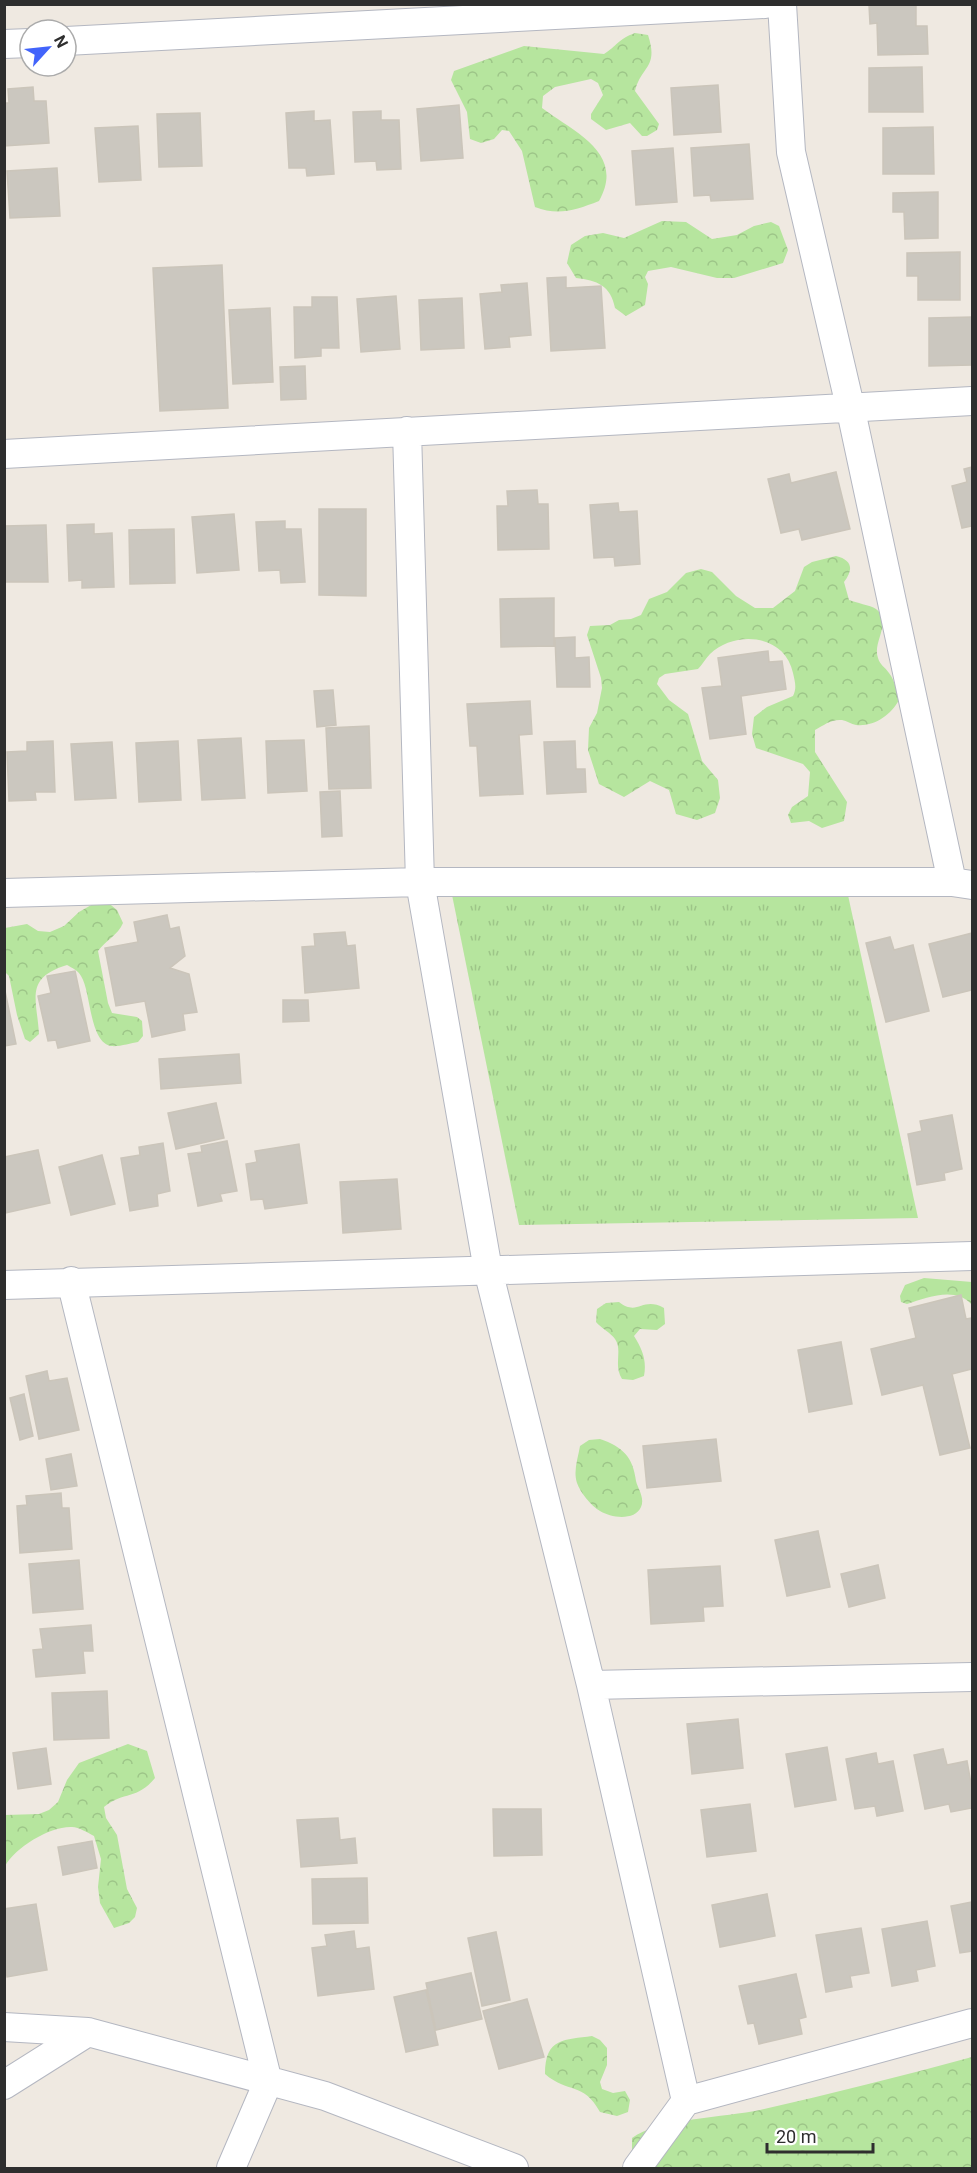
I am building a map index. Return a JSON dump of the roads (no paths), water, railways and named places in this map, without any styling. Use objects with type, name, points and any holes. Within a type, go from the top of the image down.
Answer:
[{"type":"street","points":[[78,40],[765,4]]},
{"type":"street","points":[[4,893],[420,882],[962,883],[791,152],[782,4]]},
{"type":"street","points":[[4,454],[972,401]]},
{"type":"street","points":[[407,431],[420,882],[488,1270],[591,1685],[686,2101]]},
{"type":"street","points":[[4,1285],[71,1281],[972,1256]]},
{"type":"street","points":[[71,1281],[268,2082],[231,2169]]},
{"type":"street","points":[[591,1685],[972,1677]]},
{"type":"street","points":[[637,2169],[686,2101],[972,2023]]},
{"type":"street","points":[[4,2027],[88,2032],[325,2096],[514,2169]]},
{"type":"street","points":[[4,2085],[88,2032]]}]
